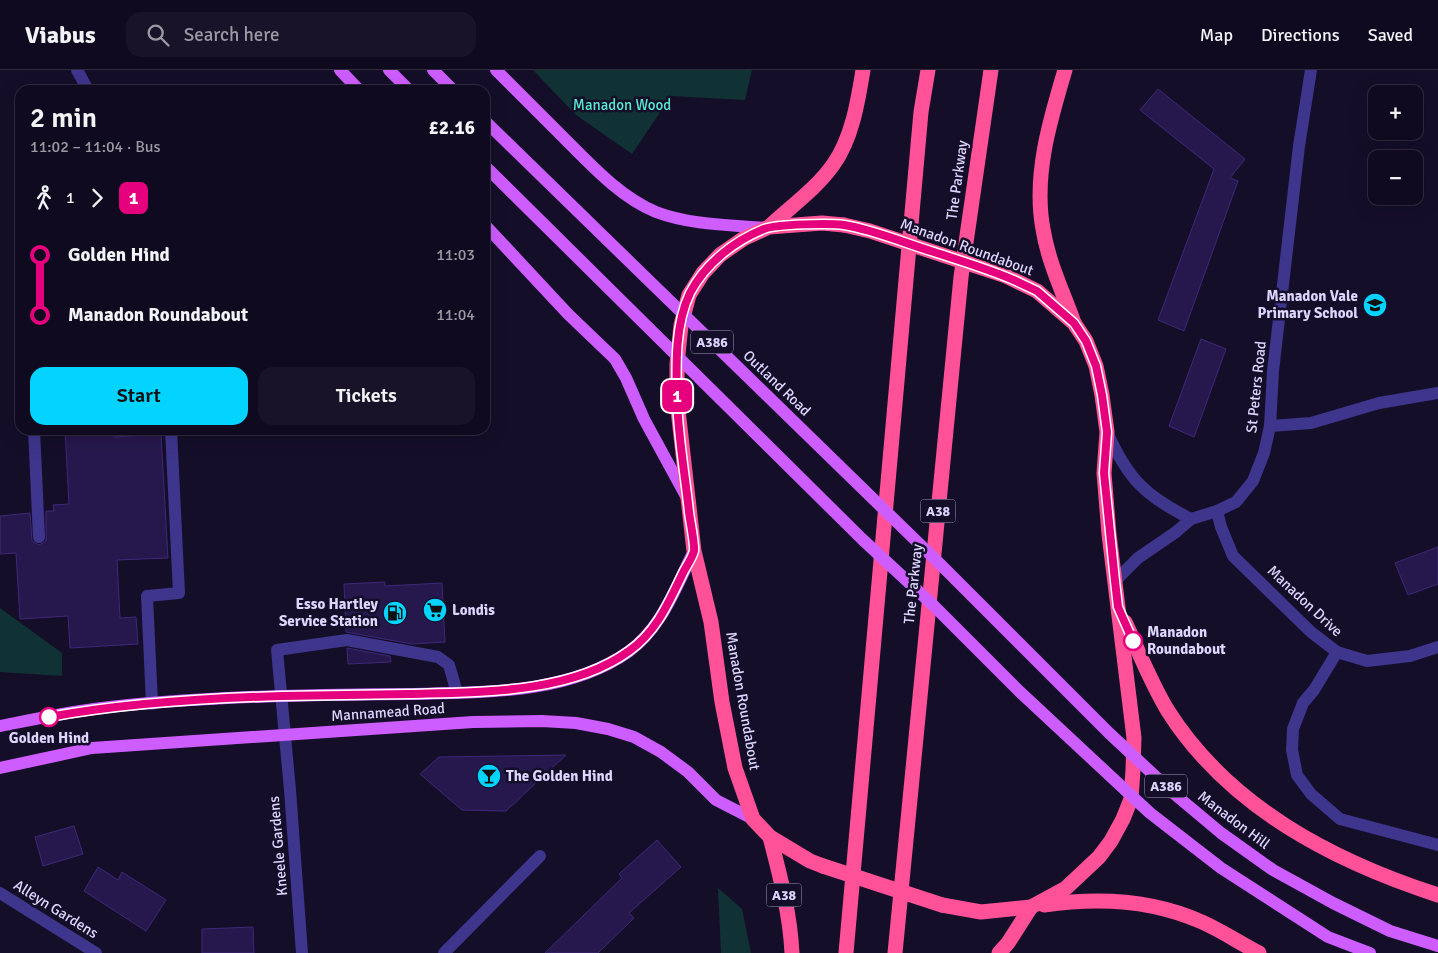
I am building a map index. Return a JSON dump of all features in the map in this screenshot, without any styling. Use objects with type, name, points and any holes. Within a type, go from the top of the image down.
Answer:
[{"type":"highway","points":[[767,227],[822,178],[834,164],[843,147],[853,118],[863,70]]},
{"type":"highway","points":[[846,953],[922,112],[928,70]]},
{"type":"highway","name":"The Parkway","points":[[895,953],[961,278],[991,70]]},
{"type":"highway","points":[[1065,70],[1044,155],[1040,205],[1047,250],[1074,323]]},
{"type":"highway","name":"Manadon Roundabout","points":[[822,224],[844,225],[870,231],[1006,276],[1037,291],[1074,323],[1086,341],[1096,366],[1107,432],[1104,473],[1134,738],[1134,770],[1131,799],[1111,841],[1099,857],[1066,888],[1032,907],[981,912],[942,905],[810,861],[770,837],[753,819],[730,746],[711,622],[694,551],[677,401],[677,364],[681,325],[689,295],[703,273],[720,255],[767,227],[822,224]]},
{"type":"highway","points":[[1118,607],[1148,674],[1168,711],[1208,763],[1227,782],[1253,804],[1282,824],[1316,843],[1407,885],[1438,895]]},
{"type":"highway","name":"A38","points":[[770,837],[786,903],[791,930],[792,953]]},
{"type":"highway","points":[[999,953],[1008,944],[1032,907],[1096,900],[1120,900],[1147,904],[1175,912],[1202,922],[1260,953]]},
{"type":"main road","points":[[340,70],[354,85]]},
{"type":"main road","points":[[389,70],[404,85]]},
{"type":"main road","points":[[433,70],[448,85]]},
{"type":"main road","points":[[496,70],[604,177],[629,196],[655,211],[677,218],[708,223],[767,227]]},
{"type":"main road","name":"Outland Road","points":[[490,126],[939,563]]},
{"type":"main road","name":"A386","points":[[490,171],[862,539],[933,605],[1020,692],[1150,813],[1221,868],[1320,932],[1328,937],[1370,953]]},
{"type":"main road","points":[[490,230],[568,314],[615,359],[626,378],[644,419],[688,500]]},
{"type":"main road","name":"Mannamead Road","points":[[0,726],[94,709],[191,700],[280,696],[457,693],[524,687],[565,680],[588,673],[610,663],[629,651],[646,636],[660,620],[694,551]]},
{"type":"main road","name":"Manadon Hill","points":[[939,563],[1109,733],[1172,792],[1221,834],[1273,870],[1333,903],[1390,931],[1438,946]]},
{"type":"main road","name":"Mannamead Road","points":[[0,768],[92,748],[473,722],[542,721],[584,724],[608,729],[634,738],[688,772],[716,800],[753,819]]},
{"type":"street","points":[[77,70],[85,85]]},
{"type":"street","name":"St Peters Road","points":[[1115,581],[1138,558],[1176,532],[1191,519],[1217,511],[1236,502],[1253,481],[1264,454],[1270,426],[1273,371],[1299,146],[1311,70]]},
{"type":"street","points":[[1270,426],[1311,423],[1378,403],[1438,393]]},
{"type":"street","points":[[1107,432],[1118,458],[1134,480],[1152,496],[1191,519]]},
{"type":"street","points":[[34,435],[39,537]]},
{"type":"street","points":[[152,704],[146,596],[179,593],[171,435]]},
{"type":"street","name":"Manadon Drive","points":[[1217,511],[1233,556],[1311,632],[1337,652],[1367,661],[1410,656],[1438,646]]},
{"type":"street","name":"Kneele Gardens","points":[[302,953],[286,736],[280,696],[277,650],[346,640],[438,657],[449,665],[457,693]]},
{"type":"street","points":[[1337,652],[1314,690],[1303,703],[1293,728],[1292,750],[1297,775],[1311,794],[1340,819],[1438,845]]},
{"type":"street","points":[[444,953],[540,856]]},
{"type":"street","name":"Alleyn Gardens","points":[[0,894],[96,953]]},
{"type":"green space","name":"Manadon Wood","points":[[533,70],[752,70],[745,100],[671,96],[632,154],[576,115]]},
{"type":"green space","points":[[0,608],[62,653],[62,676],[0,672]]},
{"type":"green space","points":[[718,888],[742,909],[751,953],[721,953]]},
{"type":"building","points":[[1158,89],[1245,159],[1230,178],[1238,181],[1184,331],[1158,320],[1214,169],[1140,110]]},
{"type":"building","points":[[1201,339],[1226,349],[1194,437],[1169,426]]},
{"type":"building","points":[[65,435],[115,435],[115,437],[161,435],[168,558],[117,560],[120,618],[136,617],[138,644],[70,648],[68,616],[20,619],[16,553],[0,554],[0,516],[30,513],[32,541],[39,545],[46,541],[46,511],[54,511],[53,505],[69,504]]},
{"type":"building","points":[[1438,547],[1438,584],[1408,595],[1395,563]]},
{"type":"building","name":"Esso Hartley Service Station","points":[[385,582],[385,586],[442,583],[445,642],[412,644],[346,632],[344,584]]},
{"type":"building","points":[[347,648],[390,656],[391,662],[348,664]]},
{"type":"building","name":"The Golden Hind","points":[[566,755],[506,811],[462,810],[420,774],[439,757]]},
{"type":"building","points":[[74,826],[83,854],[43,866],[35,837]]},
{"type":"building","points":[[657,840],[681,867],[629,913],[634,918],[598,953],[545,953],[622,878],[619,874]]},
{"type":"building","points":[[98,867],[118,880],[122,872],[166,900],[146,931],[84,891]]},
{"type":"building","points":[[253,927],[254,953],[202,953],[202,929]]},
{"type":"bus line","name":"1","points":[[49,717],[94,709],[191,700],[280,696],[457,693],[524,687],[565,680],[588,673],[610,663],[629,651],[660,620],[694,551],[677,401],[677,364],[681,325],[689,295],[703,273],[720,255],[743,240],[769,227],[822,224],[844,225],[870,231],[1006,276],[1037,291],[1074,323],[1086,341],[1096,366],[1102,395],[1107,432],[1104,473],[1118,607],[1133,641]]},
{"type":"place","name":"Manadon Vale Primary School","points":[[1375,305]]},
{"type":"place","name":"Londis","points":[[435,610]]},
{"type":"place","name":"Esso Hartley Service Station","points":[[395,613]]},
{"type":"place","name":"Manadon Roundabout","points":[[1133,641]]},
{"type":"place","name":"Golden Hind","points":[[49,717]]},
{"type":"place","name":"The Golden Hind","points":[[489,776]]}]
